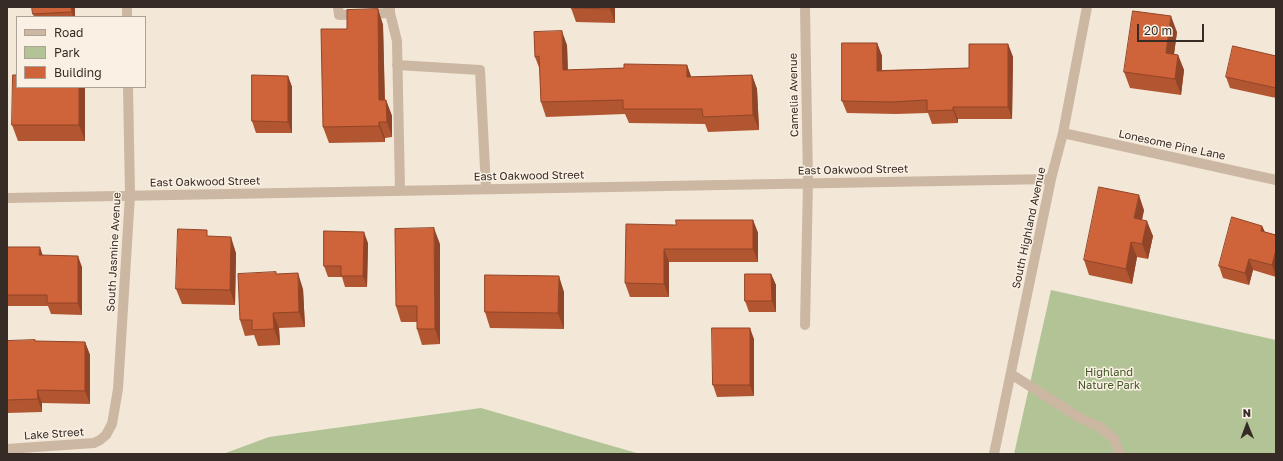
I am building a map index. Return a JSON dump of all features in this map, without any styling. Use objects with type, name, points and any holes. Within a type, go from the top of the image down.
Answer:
[{"type":"street","points":[[338,7],[338,15],[390,10],[397,41],[400,190]]},
{"type":"street","name":"Camelia Avenue","points":[[805,7],[808,182],[805,325]]},
{"type":"street","name":"South Highland Avenue","points":[[994,454],[1051,179],[1063,133],[1087,7]]},
{"type":"street","points":[[397,65],[480,70],[486,188]]},
{"type":"street","name":"South Jasmine Avenue","points":[[114,417],[118,389],[130,195],[128,88]]},
{"type":"street","name":"Lonesome Pine Lane","points":[[1063,133],[1276,180]]},
{"type":"street","name":"East Oakwood Street","points":[[7,198],[808,182],[1051,179]]},
{"type":"street","points":[[1011,374],[1080,418],[1100,427],[1114,439],[1120,454]]},
{"type":"street","name":"Lake Street","points":[[7,449],[94,443],[106,435],[114,417]]},
{"type":"green space","name":"Highland Nature Park","points":[[1051,290],[1276,340],[1276,454],[1014,454]]},
{"type":"green space","points":[[481,408],[640,454],[223,454],[269,437]]},
{"type":"building","points":[[32,7],[71,7],[72,12],[33,14]]},
{"type":"building","points":[[610,7],[610,9],[571,8]]},
{"type":"building","points":[[378,9],[379,100],[386,100],[387,122],[379,122],[379,126],[323,127],[321,29],[347,29],[347,10]]},
{"type":"building","points":[[1133,11],[1171,16],[1166,53],[1178,55],[1175,79],[1124,72]]},
{"type":"building","points":[[562,31],[563,70],[624,68],[624,64],[687,65],[687,77],[752,75],[753,115],[703,117],[702,109],[623,109],[623,100],[541,102],[539,56],[535,57],[534,32]]},
{"type":"building","points":[[842,43],[877,43],[877,71],[969,68],[969,44],[1008,44],[1008,107],[953,107],[953,110],[927,111],[927,100],[891,102],[842,101]]},
{"type":"building","points":[[1233,46],[1276,56],[1276,88],[1226,77]]},
{"type":"building","points":[[13,75],[16,75],[16,88],[79,88],[79,125],[12,125]]},
{"type":"building","points":[[252,75],[288,76],[288,122],[252,121]]},
{"type":"building","points":[[1099,187],[1139,195],[1134,218],[1147,221],[1142,244],[1131,242],[1126,269],[1084,260]]},
{"type":"building","points":[[1232,217],[1262,226],[1261,231],[1276,235],[1276,250],[1272,265],[1249,259],[1245,273],[1219,266]]},
{"type":"building","points":[[676,220],[753,220],[753,249],[664,249],[664,284],[625,283],[626,224],[676,225]]},
{"type":"building","points":[[434,228],[435,329],[417,329],[417,306],[396,306],[395,229]]},
{"type":"building","points":[[178,229],[207,230],[207,236],[231,237],[230,290],[176,289]]},
{"type":"building","points":[[324,231],[364,232],[363,276],[341,276],[341,266],[324,266]]},
{"type":"building","points":[[7,247],[40,247],[39,255],[78,256],[78,303],[47,303],[47,295],[7,295]]},
{"type":"building","points":[[276,272],[276,274],[298,273],[299,312],[273,313],[274,329],[252,330],[252,320],[240,320],[238,274]]},
{"type":"building","points":[[745,274],[771,274],[772,301],[745,301]]},
{"type":"building","points":[[485,275],[559,276],[558,313],[485,312]]},
{"type":"building","points":[[712,328],[750,328],[750,385],[713,385]]},
{"type":"building","points":[[35,340],[85,342],[85,391],[37,390],[38,399],[7,400],[7,341]]}]
